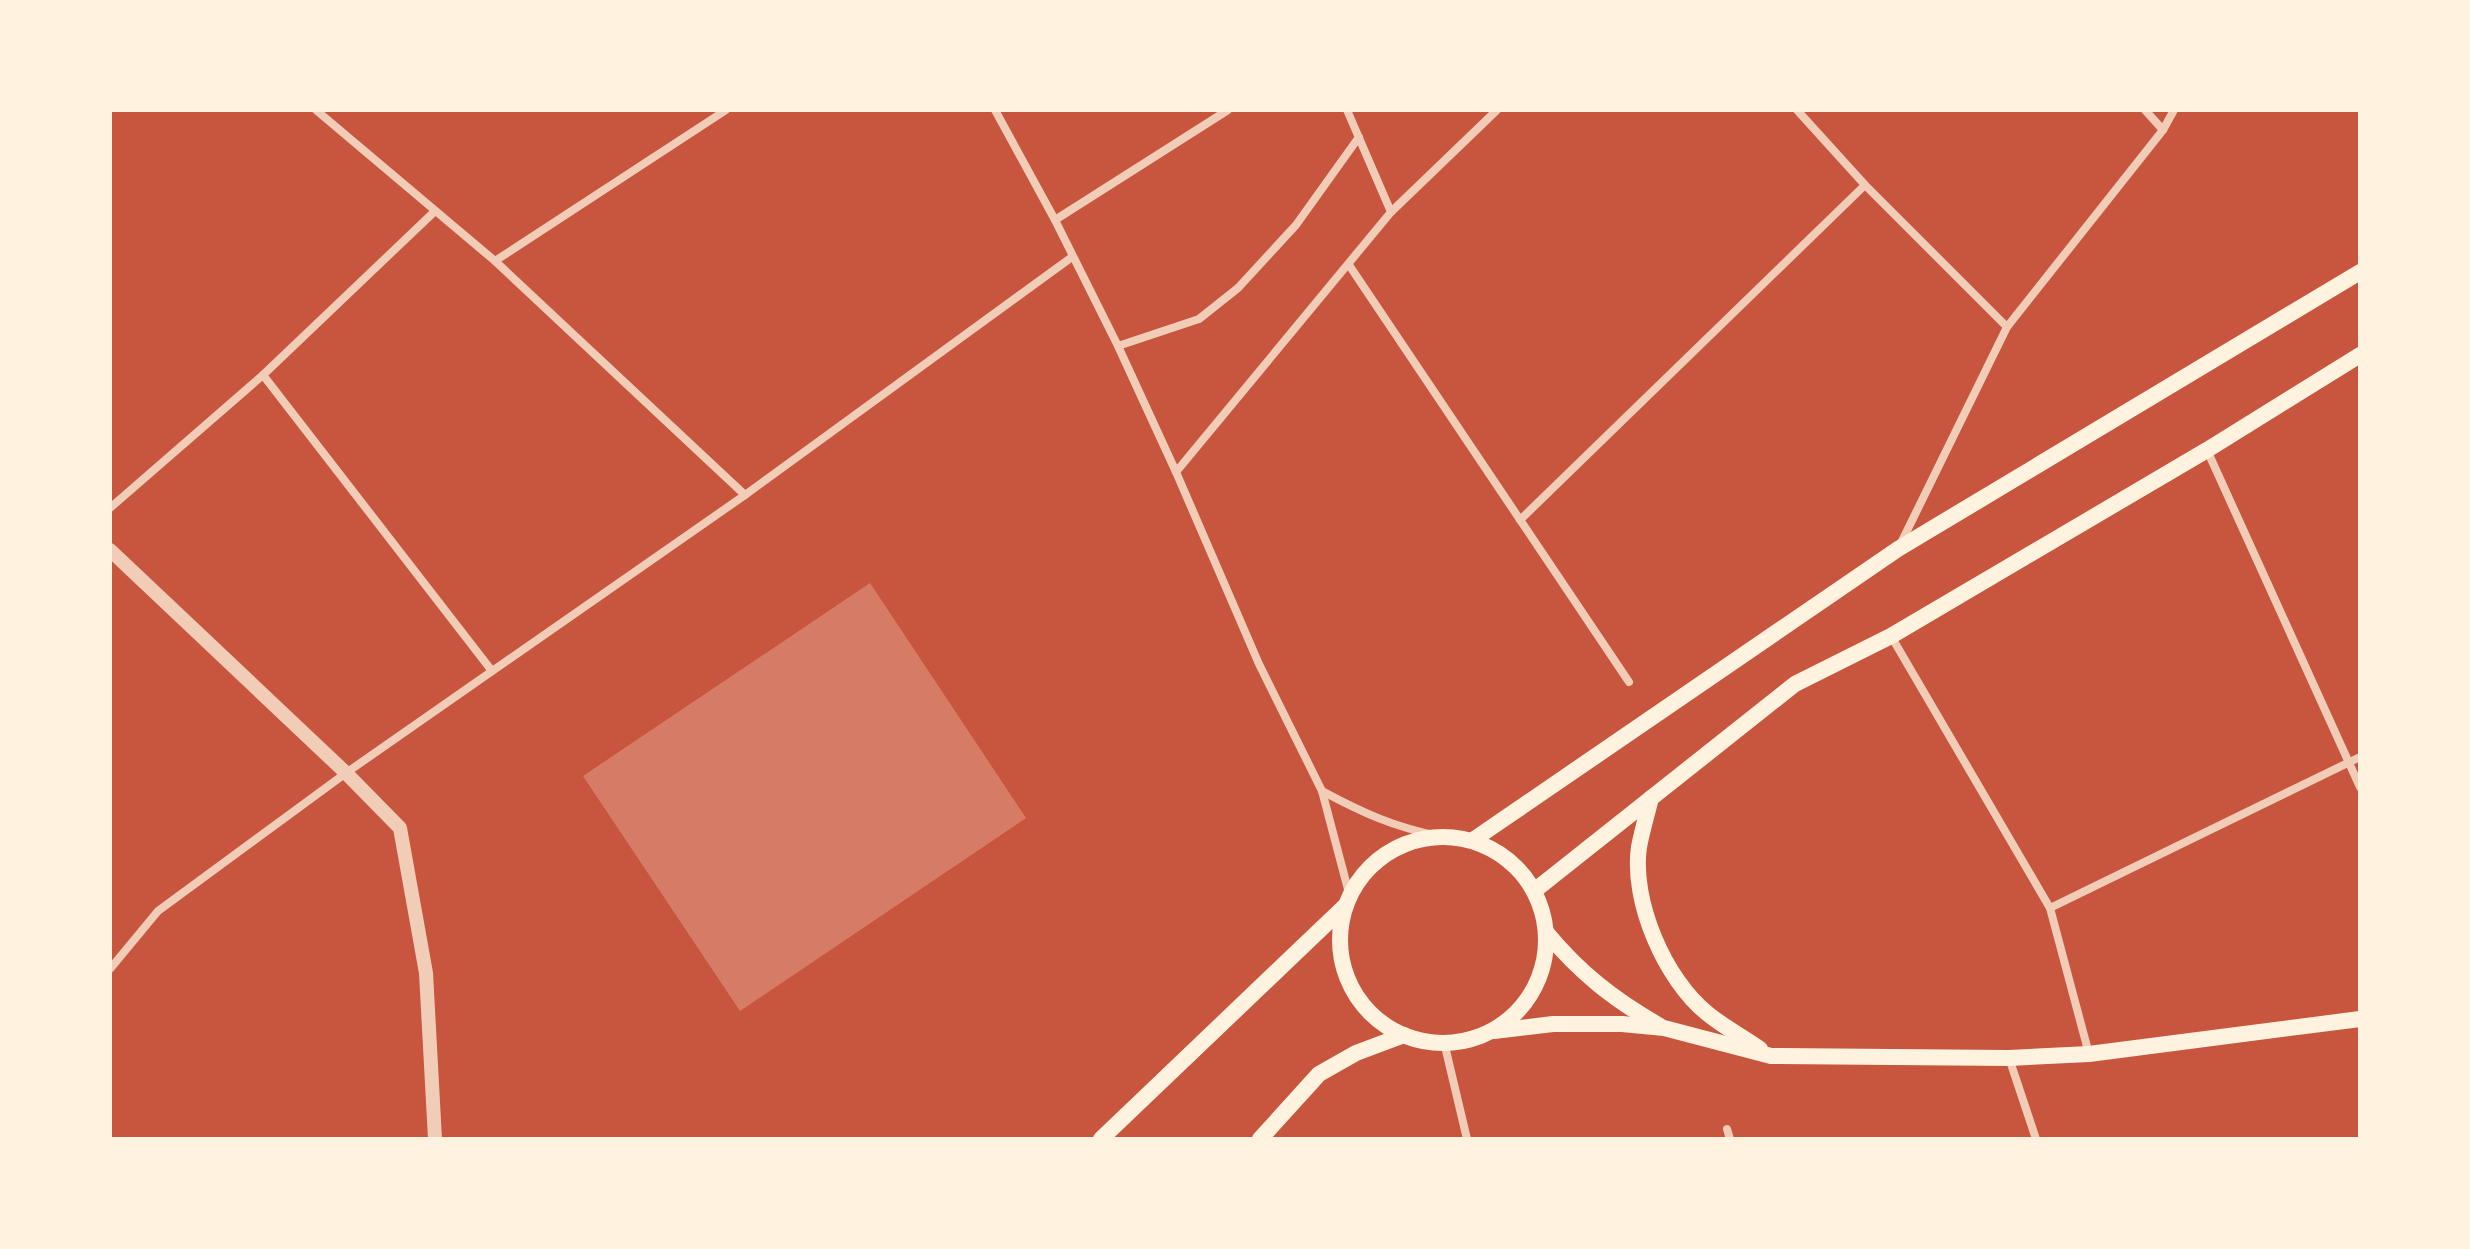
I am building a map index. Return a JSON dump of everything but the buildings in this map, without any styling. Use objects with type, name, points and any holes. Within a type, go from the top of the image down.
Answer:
[{"type":"main road","points":[[1473,840],[1898,549],[2360,272]]},
{"type":"main road","points":[[1534,891],[1795,684],[1891,636],[2207,450],[2360,355]]},
{"type":"main road","points":[[1651,798],[1639,848],[1639,892],[1655,941],[1681,984],[1706,1013],[1771,1056]]},
{"type":"main road","points":[[1494,1031],[1521,1010],[1539,980],[1547,946],[1543,912],[1529,880],[1504,855],[1473,840],[1439,836],[1405,844],[1375,862],[1353,888],[1341,920],[1340,953],[1350,986],[1369,1013],[1397,1033],[1429,1043],[1462,1043],[1494,1031],[1553,1024],[1622,1024],[1664,1028],[1771,1056],[2009,1058],[2089,1054],[2360,1019]]},
{"type":"main road","points":[[1101,1139],[1349,900]]},
{"type":"main road","points":[[1546,932],[1591,981],[1664,1028]]},
{"type":"main road","points":[[1260,1139],[1319,1074],[1356,1053],[1404,1035]]},
{"type":"street","points":[[316,110],[495,261],[745,495]]},
{"type":"street","points":[[495,261],[726,110]]},
{"type":"street","points":[[995,110],[1118,346],[1259,664],[1322,791],[1349,900]]},
{"type":"street","points":[[1055,220],[1228,110]]},
{"type":"street","points":[[1347,110],[1391,212]]},
{"type":"street","points":[[1176,472],[1391,212],[1497,110]]},
{"type":"street","points":[[1797,110],[1865,185],[2007,327]]},
{"type":"street","points":[[2145,110],[2163,130]]},
{"type":"street","points":[[1898,549],[2007,327],[2163,130],[2174,110]]},
{"type":"street","points":[[1118,346],[1199,319],[1238,288],[1296,225],[1359,137]]},
{"type":"street","points":[[1520,520],[1865,185]]},
{"type":"street","points":[[110,508],[263,375],[434,212]]},
{"type":"street","points":[[110,969],[158,911],[346,773],[745,495],[1072,257]]},
{"type":"street","points":[[1349,265],[1629,682]]},
{"type":"street","points":[[263,375],[492,671]]},
{"type":"street","points":[[2207,450],[2360,787]]},
{"type":"street","points":[[110,550],[400,828],[426,973],[435,1139]]},
{"type":"street","points":[[1891,636],[2050,908],[2089,1054]]},
{"type":"street","points":[[2050,908],[2360,757]]},
{"type":"street","points":[[1322,791],[1368,816],[1401,828],[1439,836]]},
{"type":"street","points":[[1444,1042],[1467,1139]]},
{"type":"street","points":[[2009,1058],[2036,1139]]},
{"type":"street","points":[[1727,1129],[1730,1139]]}]
